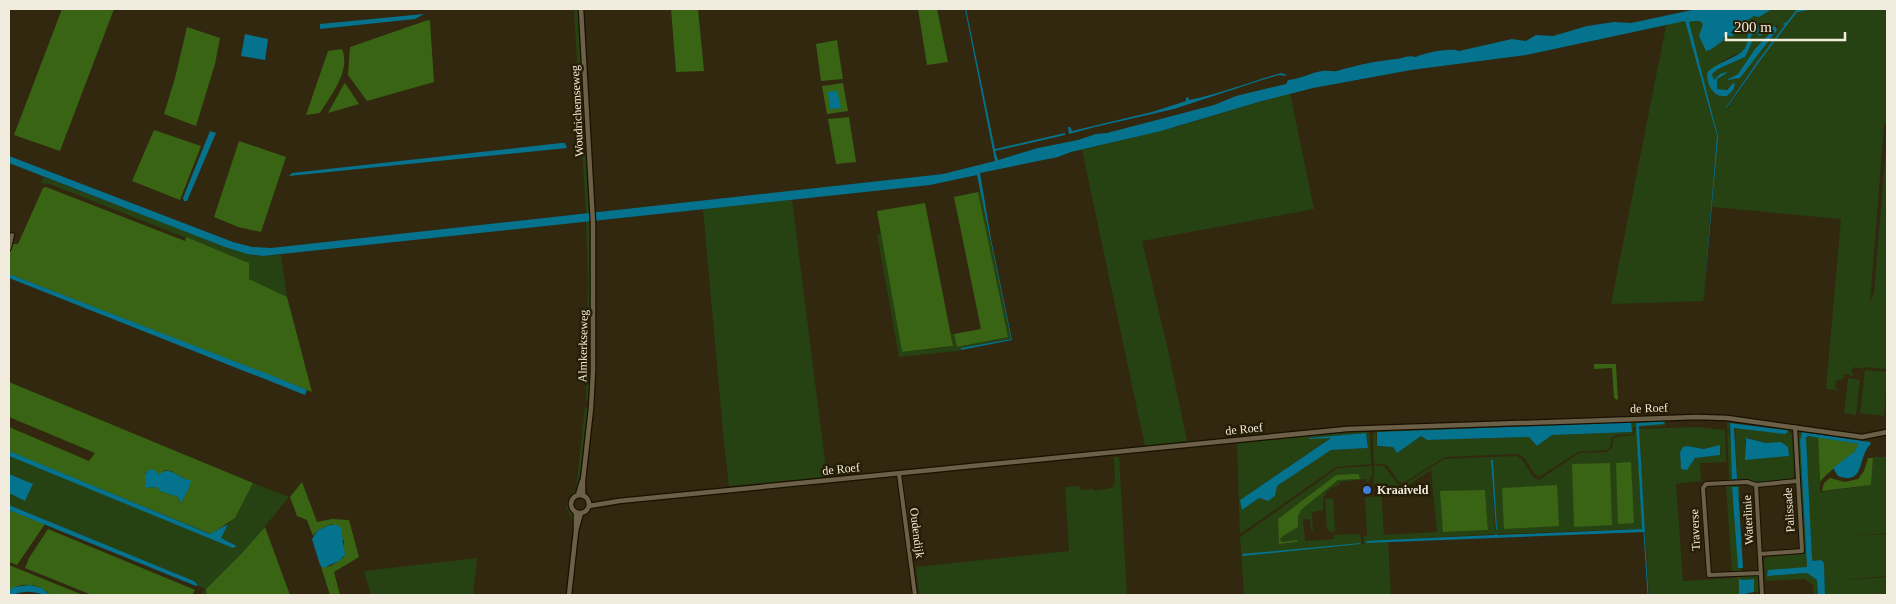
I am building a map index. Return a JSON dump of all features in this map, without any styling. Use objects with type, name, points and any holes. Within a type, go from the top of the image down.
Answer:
[{"type":"street","name":"Woudrichemseweg","points":[[581,9],[593,212]]},
{"type":"street","name":"Almkerkseweg","points":[[581,496],[591,408],[593,371],[593,212]]},
{"type":"street","points":[[9,248],[12,235]]},
{"type":"street","name":"de Roef","points":[[589,504],[1347,429],[1697,417],[1727,418],[1862,436],[1887,432]]},
{"type":"street","name":"Palissade","points":[[1760,554],[1802,551],[1795,427]]},
{"type":"street","name":"Oudendijk","points":[[899,474],[914,595]]},
{"type":"street","name":"Traverse","points":[[1756,485],[1747,482],[1706,484],[1703,488],[1704,507],[1709,575],[1761,573]]},
{"type":"street","name":"Waterlinie","points":[[1762,595],[1756,485],[1797,482]]},
{"type":"street","points":[[581,496],[589,504],[586,511],[579,513],[571,508],[571,502],[574,497],[581,496]]},
{"type":"street","points":[[569,595],[579,513]]},
{"type":"green space","points":[[62,9],[114,9],[60,151],[14,135]]},
{"type":"green space","points":[[574,9],[579,9],[591,213],[586,213]]},
{"type":"green space","points":[[671,9],[698,9],[704,71],[676,72]]},
{"type":"green space","points":[[918,9],[937,9],[948,62],[927,65]]},
{"type":"green space","points":[[1772,9],[1797,9],[1787,22],[1783,24],[1785,25],[1746,77],[1727,106],[1727,109],[1759,62],[1797,12],[1816,9],[1887,9],[1887,123],[1884,123],[1870,302],[1874,293],[1887,134],[1887,369],[1855,367],[1851,370],[1854,376],[1844,374],[1843,379],[1836,381],[1835,387],[1839,390],[1826,389],[1841,219],[1712,207],[1717,135],[1688,21],[1699,20],[1704,24],[1699,36],[1706,50],[1754,16]],"holes":[[[1760,24],[1756,30],[1764,31],[1773,26],[1780,25],[1740,78],[1728,79],[1738,74],[1770,31],[1760,36],[1759,31],[1752,34],[1750,38],[1752,44],[1745,57],[1718,69],[1712,74],[1714,80],[1720,74],[1727,73],[1717,79],[1717,89],[1726,89],[1733,83],[1723,96],[1713,92],[1707,73],[1724,60],[1743,51],[1748,44],[1747,38]]]},
{"type":"green space","points":[[428,20],[430,21],[434,82],[367,101],[348,75],[350,47]]},
{"type":"green space","points":[[1685,21],[1717,136],[1703,301],[1611,304],[1666,26],[1670,23]]},
{"type":"green space","points":[[187,27],[220,38],[215,64],[196,126],[164,114]]},
{"type":"green space","points":[[837,40],[843,79],[821,81],[816,44]]},
{"type":"green space","points":[[342,49],[344,66],[334,91],[320,113],[306,115],[328,51]]},
{"type":"green space","points":[[843,83],[848,111],[827,114],[822,86]]},
{"type":"green space","points":[[344,84],[359,104],[328,113]]},
{"type":"green space","points":[[1290,93],[1314,209],[1142,241],[1187,441],[1145,446],[1082,150],[1176,127]]},
{"type":"green space","points":[[849,117],[856,162],[836,164],[828,119]]},
{"type":"green space","points":[[154,130],[201,146],[180,200],[132,181]]},
{"type":"green space","points":[[239,141],[286,157],[261,232],[238,227],[214,217]]},
{"type":"green space","points":[[43,177],[240,252],[256,256],[281,255],[287,297],[249,279],[245,261],[50,184],[41,183]]},
{"type":"green space","points":[[46,187],[185,241],[186,237],[249,263],[249,279],[287,297],[312,392],[9,274],[9,255],[13,244],[18,244],[43,188]]},
{"type":"green space","points":[[981,191],[1011,339],[961,348],[961,350],[956,351],[899,357],[877,234],[881,233],[902,352],[951,347],[953,346],[951,334],[954,334],[957,347],[1007,337],[978,192]]},
{"type":"green space","points":[[978,192],[1008,337],[957,347],[954,334],[981,329],[954,197]]},
{"type":"green space","points":[[792,200],[827,477],[729,486],[703,209]]},
{"type":"green space","points":[[925,203],[953,346],[902,352],[877,211]]},
{"type":"green space","points":[[591,221],[590,400],[586,401],[588,280],[586,222]]},
{"type":"green space","points":[[1594,364],[1616,365],[1618,400],[1614,398],[1612,368],[1594,369]]},
{"type":"green space","points":[[1865,370],[1887,372],[1884,416],[1860,413]]},
{"type":"green space","points":[[1848,378],[1860,380],[1856,415],[1844,413]]},
{"type":"green space","points":[[9,382],[253,483],[235,518],[211,534],[9,451],[9,427],[89,461],[95,453],[9,417]],"holes":[[[165,470],[171,471],[186,480],[190,480],[189,488],[181,503],[178,497],[160,491],[157,487],[145,488],[146,472],[159,476]]]},
{"type":"green space","points":[[585,407],[589,409],[578,489],[569,502],[569,508],[574,515],[573,521],[567,509],[567,501],[576,489]]},
{"type":"green space","points":[[1665,420],[1665,426],[1639,427],[1640,425],[1663,424],[1663,421],[1637,423],[1637,427],[1633,427],[1632,434],[1612,437],[1610,447],[1607,450],[1578,452],[1539,477],[1533,472],[1524,458],[1516,454],[1445,457],[1403,483],[1399,482],[1387,465],[1374,463],[1373,435],[1376,430]],"holes":[[[1632,432],[1552,435],[1537,446],[1529,437],[1427,440],[1421,436],[1397,452],[1392,446],[1377,447],[1376,433]]]},
{"type":"green space","points":[[1727,422],[1730,423],[1729,432],[1737,479],[1735,428],[1789,429],[1792,436],[1794,476],[1791,479],[1756,483],[1749,479],[1729,481]],"holes":[[[1748,438],[1766,443],[1781,442],[1788,447],[1789,456],[1746,459],[1745,440]]]},
{"type":"green space","points":[[1698,427],[1725,430],[1726,462],[1700,463],[1701,481],[1676,484],[1683,581],[1758,575],[1759,592],[1754,592],[1753,579],[1742,580],[1739,578],[1739,595],[1649,595],[1639,429]],"holes":[[[1687,446],[1704,449],[1720,446],[1721,454],[1698,457],[1687,469],[1681,468],[1680,452]]]},
{"type":"green space","points":[[1635,429],[1637,429],[1642,529],[1384,540],[1367,544],[1388,541],[1391,595],[1244,595],[1240,537],[1338,468],[1372,466],[1372,477],[1367,483],[1366,479],[1340,482],[1340,485],[1331,488],[1325,493],[1323,510],[1312,512],[1313,531],[1311,531],[1310,519],[1303,519],[1305,541],[1334,539],[1334,535],[1360,534],[1362,544],[1364,544],[1364,536],[1367,535],[1365,497],[1375,497],[1379,490],[1373,483],[1374,465],[1384,466],[1401,486],[1444,459],[1517,456],[1523,461],[1532,475],[1539,480],[1579,453],[1607,452],[1612,448],[1615,437],[1634,435]],"holes":[[[1491,460],[1493,460],[1497,529],[1495,530]],[[1431,470],[1437,532],[1384,535],[1381,488],[1404,488]],[[1359,474],[1360,479],[1338,480],[1298,513],[1298,527],[1280,540],[1282,542],[1297,540],[1297,542],[1279,544],[1278,519],[1336,475]],[[1485,490],[1488,530],[1443,532]]]},
{"type":"green space","points":[[1366,430],[1370,434],[1371,464],[1336,467],[1240,534],[1237,443]],"holes":[[[1366,433],[1368,448],[1331,450],[1277,486],[1275,496],[1267,501],[1259,498],[1242,510],[1241,499],[1332,437],[1309,438]]]},
{"type":"green space","points":[[1802,432],[1800,441],[1807,568],[1768,570],[1767,575],[1807,573],[1817,580],[1818,595],[1814,595],[1813,585],[1804,579],[1766,581],[1764,559],[1803,552],[1796,436]]},
{"type":"green space","points":[[1808,436],[1818,437],[1820,492],[1871,485],[1873,457],[1887,457],[1887,533],[1852,536],[1887,534],[1887,576],[1833,581],[1887,577],[1887,595],[1825,595],[1824,563],[1813,561],[1812,559],[1805,441]]},
{"type":"green space","points":[[1818,437],[1859,444],[1852,453],[1820,482]]},
{"type":"green space","points":[[9,456],[234,548],[237,545],[221,538],[228,524],[235,517],[253,483],[289,497],[249,546],[206,589],[198,586],[194,581],[9,505],[9,493],[25,501],[33,485],[9,474]]},
{"type":"green space","points":[[1114,457],[1119,457],[1127,595],[919,595],[916,567],[1069,551],[1065,487],[1080,486],[1080,490],[1094,489],[1094,491],[1112,488],[1115,482]]},
{"type":"green space","points":[[1868,458],[1873,458],[1871,485],[1822,491],[1824,483],[1830,478],[1845,482],[1858,479],[1864,471]]},
{"type":"green space","points":[[1631,462],[1634,523],[1618,524],[1616,463]]},
{"type":"green space","points":[[1610,463],[1612,525],[1574,527],[1572,464]]},
{"type":"green space","points":[[1359,474],[1360,479],[1338,480],[1301,510],[1298,516],[1298,527],[1280,539],[1282,542],[1297,540],[1297,542],[1279,544],[1278,519],[1336,475]]},
{"type":"green space","points":[[302,482],[317,522],[332,519],[349,520],[359,557],[334,572],[340,595],[330,595],[321,567],[331,566],[344,557],[344,541],[332,524],[318,530],[313,536],[307,520],[297,516],[290,497]]},
{"type":"green space","points":[[1557,485],[1559,526],[1504,529],[1502,488]]},
{"type":"green space","points":[[1738,485],[1740,487],[1740,497],[1738,497],[1738,487],[1732,487],[1738,568],[1741,568],[1741,571],[1732,572],[1726,486]]},
{"type":"green space","points":[[1485,490],[1488,530],[1443,532],[1440,491]]},
{"type":"green space","points":[[1333,498],[1335,529],[1334,532],[1330,532],[1327,529],[1325,499]]},
{"type":"green space","points":[[9,510],[45,524],[17,565],[9,562]]},
{"type":"green space","points":[[265,527],[290,595],[207,595],[206,589]]},
{"type":"green space","points":[[48,529],[195,590],[192,595],[92,595],[25,568],[29,558]]},
{"type":"green space","points":[[477,558],[473,595],[371,595],[364,571]]},
{"type":"green space","points":[[9,565],[83,595],[50,595],[41,588],[31,585],[14,587],[9,590]]},
{"type":"green space","points":[[206,589],[207,595],[200,595]]},
{"type":"water","points":[[965,9],[995,149],[1065,133],[1065,135],[995,151],[998,160],[1038,148],[1107,133],[1214,105],[1236,96],[1286,84],[1288,80],[1322,71],[1337,71],[1374,62],[1408,56],[1416,57],[1438,51],[1459,51],[1512,39],[1526,41],[1536,35],[1553,36],[1587,26],[1614,22],[1631,23],[1697,9],[1772,9],[1759,17],[1754,16],[1745,22],[1744,27],[1731,37],[1727,35],[1723,38],[1724,40],[1706,51],[1699,36],[1702,22],[1689,22],[1718,137],[1702,317],[1717,136],[1685,21],[1526,55],[1411,70],[1313,88],[1161,131],[1071,152],[1058,157],[980,173],[991,239],[1012,340],[961,350],[961,348],[1011,339],[977,175],[930,185],[263,256],[247,254],[225,247],[9,163],[9,156],[233,242],[252,247],[271,248],[943,174],[995,161]]},
{"type":"water","points":[[1797,9],[1816,9],[1797,12],[1726,109],[1757,62],[1785,25],[1782,24],[1787,22]]},
{"type":"water","points":[[424,14],[415,19],[320,29],[320,24]]},
{"type":"water","points":[[1760,24],[1761,26],[1757,29],[1763,30],[1764,33],[1760,36],[1758,35],[1759,32],[1753,34],[1750,38],[1752,43],[1745,57],[1718,69],[1712,74],[1714,80],[1720,74],[1727,73],[1717,79],[1717,89],[1727,90],[1733,83],[1735,84],[1733,90],[1727,96],[1718,95],[1712,90],[1708,82],[1707,73],[1717,65],[1739,54],[1747,45],[1748,34]]},
{"type":"water","points":[[1773,26],[1777,30],[1740,78],[1728,80],[1738,74]]},
{"type":"water","points":[[245,34],[268,39],[265,60],[241,56]]},
{"type":"water","points":[[1282,73],[1286,76],[1279,75],[1174,109],[1069,134],[1068,127],[1072,131],[1152,112],[1186,101],[1188,97],[1189,100],[1201,97]]},
{"type":"water","points":[[837,91],[841,108],[830,109],[828,92]]},
{"type":"water","points":[[210,131],[216,133],[187,201],[184,201],[183,198]]},
{"type":"water","points":[[565,143],[567,148],[289,176],[292,173]]},
{"type":"water","points":[[9,274],[307,390],[305,395],[9,278]]},
{"type":"water","points":[[1663,421],[1665,423],[1663,424],[1639,426],[1645,532],[1366,543],[1367,541],[1496,534],[1642,529],[1636,423]]},
{"type":"water","points":[[1631,422],[1632,432],[1552,435],[1537,446],[1529,437],[1427,440],[1421,436],[1397,453],[1393,447],[1377,446],[1377,432]]},
{"type":"water","points":[[1730,423],[1787,430],[1788,432],[1785,434],[1734,428],[1737,479],[1732,479]]},
{"type":"water","points":[[1802,432],[1870,442],[1871,444],[1864,455],[1857,473],[1853,477],[1847,478],[1838,476],[1833,468],[1854,452],[1859,444],[1808,436],[1806,438],[1812,559],[1813,561],[1821,560],[1824,563],[1825,595],[1818,595],[1817,580],[1807,573],[1767,575],[1768,570],[1807,567],[1800,441]]},
{"type":"water","points":[[1366,433],[1368,448],[1331,450],[1277,486],[1275,496],[1268,501],[1259,498],[1242,510],[1240,500],[1331,438],[1309,438]]},
{"type":"water","points":[[1746,438],[1766,443],[1781,442],[1788,447],[1789,456],[1745,460]]},
{"type":"water","points":[[1720,445],[1720,455],[1695,458],[1687,470],[1681,469],[1680,452],[1683,447],[1704,449]]},
{"type":"water","points":[[9,451],[210,534],[228,524],[221,538],[237,546],[233,548],[9,456]]},
{"type":"water","points":[[1491,460],[1493,460],[1496,530]]},
{"type":"water","points":[[150,469],[156,471],[159,475],[167,471],[191,480],[181,503],[178,497],[160,491],[157,487],[145,488],[145,474]]},
{"type":"water","points":[[9,474],[33,484],[25,501],[9,493]]},
{"type":"water","points":[[1732,487],[1738,487],[1743,568],[1738,568]]},
{"type":"water","points":[[9,505],[194,581],[198,585],[196,586],[9,510]]},
{"type":"water","points":[[330,525],[338,525],[341,528],[345,555],[339,561],[323,568],[320,565],[312,539],[318,530]]},
{"type":"water","points":[[1361,543],[1243,556],[1242,554]]},
{"type":"water","points":[[1739,578],[1742,580],[1754,579],[1754,592],[1739,595]]},
{"type":"water","points":[[30,585],[42,588],[50,595],[23,592],[9,595],[9,590],[14,587]]},
{"type":"waterway","points":[[1644,532],[1648,595]]},
{"type":"place","name":"Kraaiveld","points":[[1367,490]]}]
